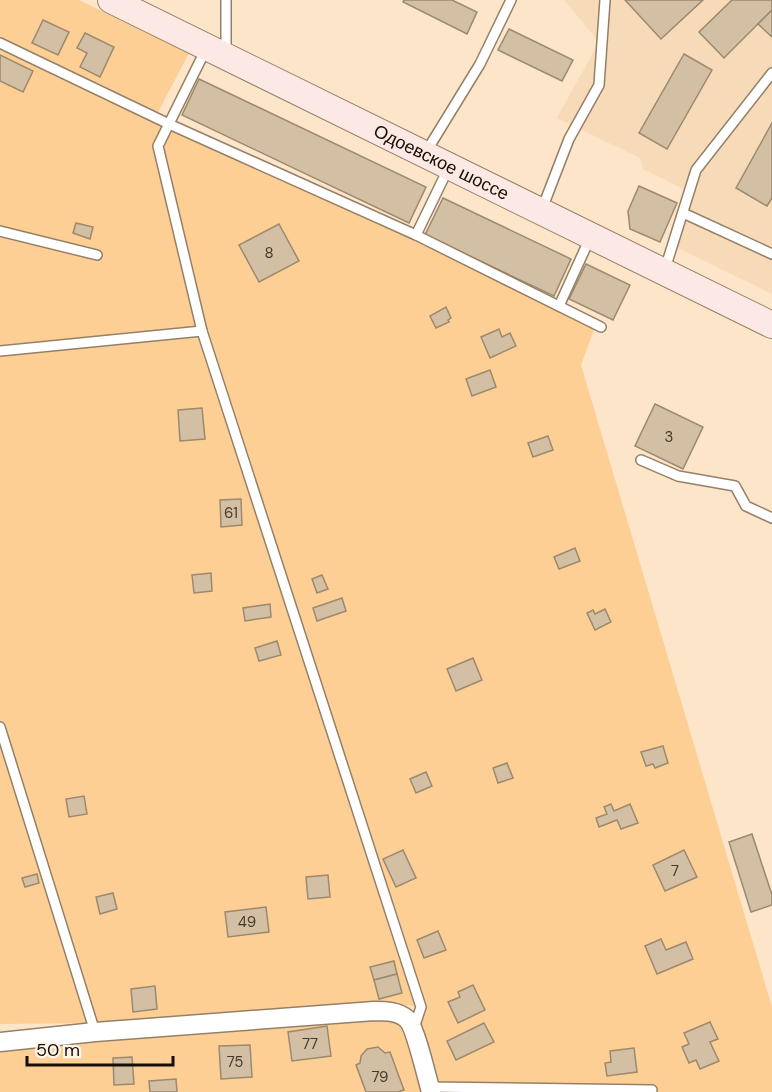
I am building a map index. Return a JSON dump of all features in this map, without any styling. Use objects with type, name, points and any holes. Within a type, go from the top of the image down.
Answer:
[{"type":"main road","name":"Одоевское шоссе","points":[[111,0],[772,325]]},
{"type":"street","points":[[0,1042],[95,1032],[374,1011],[393,1012],[408,1019],[430,1089]]},
{"type":"lane","points":[[226,0],[217,52],[158,146],[202,331],[421,1008],[413,1032]]},
{"type":"lane","points":[[424,154],[480,63],[511,0]]},
{"type":"lane","points":[[541,211],[569,139],[599,85],[605,0]]},
{"type":"lane","points":[[0,43],[170,124],[416,236],[601,327]]},
{"type":"lane","points":[[664,272],[696,170],[772,73]]},
{"type":"lane","points":[[416,236],[449,166]]},
{"type":"lane","points":[[683,213],[772,254]]},
{"type":"lane","points":[[0,231],[97,255]]},
{"type":"lane","points":[[559,306],[591,236]]},
{"type":"lane","points":[[0,351],[202,331]]},
{"type":"lane","points":[[641,460],[678,476],[735,486],[746,506],[772,518]]},
{"type":"lane","points":[[0,727],[95,1032]]},
{"type":"lane","points":[[430,1089],[652,1090]]},
{"type":"shaded area","points":[[0,0],[79,0],[189,53],[154,120],[559,306],[598,319],[581,365],[772,1007],[772,1092],[436,1092],[414,1006],[374,1002],[114,1023],[0,1024]]},
{"type":"shaded area","points":[[564,0],[772,0],[772,294],[667,243],[685,190],[643,169],[640,158],[557,118],[599,42]]},
{"type":"shaded area","points":[[393,1019],[400,1025],[411,1042],[424,1092],[0,1092],[0,1046]]},
{"type":"building","points":[[404,0],[452,0],[477,12],[467,34],[403,2]]},
{"type":"building","points":[[625,0],[703,0],[661,39]]},
{"type":"building","points":[[732,0],[772,0],[772,10],[724,58],[699,32]]},
{"type":"building","points":[[772,10],[772,37],[758,24]]},
{"type":"building","points":[[43,20],[69,32],[58,55],[32,43]]},
{"type":"building","points":[[509,29],[573,60],[562,81],[498,50]]},
{"type":"building","points":[[85,33],[114,47],[100,77],[80,67],[87,53],[77,48]]},
{"type":"building","points":[[684,54],[712,70],[667,149],[639,133]]},
{"type":"building","points":[[0,55],[33,71],[23,92],[0,81]]},
{"type":"building","points":[[199,79],[426,187],[409,223],[182,115]]},
{"type":"building","points":[[772,123],[772,198],[767,206],[736,188]]},
{"type":"building","points":[[639,186],[677,203],[660,242],[630,229],[628,211]]},
{"type":"building","points":[[443,198],[571,259],[554,296],[425,235]]},
{"type":"building","points":[[76,223],[93,227],[90,239],[73,233]]},
{"type":"building","points":[[279,224],[299,261],[259,282],[239,245]]},
{"type":"building","points":[[586,264],[630,285],[613,320],[569,299]]},
{"type":"building","points":[[446,307],[451,318],[449,322],[436,328],[430,316]]},
{"type":"building","points":[[499,329],[502,337],[510,333],[516,346],[490,358],[481,337]]},
{"type":"building","points":[[490,370],[496,387],[472,396],[466,379]]},
{"type":"building","points":[[655,404],[703,427],[683,469],[635,446]]},
{"type":"building","points":[[202,408],[205,439],[180,441],[178,410]]},
{"type":"building","points":[[548,436],[553,450],[533,457],[528,443]]},
{"type":"building","points":[[241,499],[242,525],[221,527],[220,500]]},
{"type":"building","points":[[575,548],[580,561],[559,569],[554,557]]},
{"type":"building","points":[[211,573],[212,591],[194,593],[192,575]]},
{"type":"building","points":[[322,575],[328,589],[317,593],[312,579]]},
{"type":"building","points":[[342,598],[346,611],[317,621],[313,608]]},
{"type":"building","points":[[270,604],[271,617],[245,621],[243,608]]},
{"type":"building","points":[[605,609],[611,622],[595,630],[587,613],[593,610],[595,614]]},
{"type":"building","points":[[277,641],[281,655],[259,661],[255,648]]},
{"type":"building","points":[[473,658],[482,680],[456,691],[447,669]]},
{"type":"building","points":[[663,746],[668,763],[655,768],[653,764],[646,766],[641,752]]},
{"type":"building","points":[[507,763],[513,778],[498,783],[493,768]]},
{"type":"building","points":[[426,772],[432,786],[416,793],[410,779]]},
{"type":"building","points":[[84,796],[87,814],[69,817],[66,799]]},
{"type":"building","points":[[611,804],[614,811],[630,804],[638,823],[621,829],[617,820],[599,827],[596,818],[607,814],[604,807]]},
{"type":"building","points":[[752,834],[772,895],[772,905],[751,912],[729,842]]},
{"type":"building","points":[[403,850],[416,878],[396,887],[383,859]]},
{"type":"building","points":[[684,850],[697,877],[665,891],[653,865]]},
{"type":"building","points":[[37,874],[39,883],[25,887],[22,878]]},
{"type":"building","points":[[328,875],[330,897],[308,899],[306,877]]},
{"type":"building","points":[[113,893],[117,909],[100,914],[96,897]]},
{"type":"building","points":[[266,907],[269,932],[228,937],[225,912]]},
{"type":"building","points":[[438,931],[446,950],[424,958],[417,940]]},
{"type":"building","points":[[661,939],[666,950],[686,942],[693,959],[657,974],[645,946]]},
{"type":"building","points":[[394,961],[397,974],[374,980],[370,967]]},
{"type":"building","points":[[397,974],[402,993],[379,999],[374,980]]},
{"type":"building","points":[[473,985],[485,1010],[458,1023],[448,1002],[460,997],[458,992]]},
{"type":"building","points":[[155,986],[157,1009],[133,1012],[131,989]]},
{"type":"building","points":[[710,1022],[718,1039],[710,1042],[719,1061],[700,1069],[696,1060],[689,1063],[682,1047],[689,1044],[684,1033]]},
{"type":"building","points":[[484,1023],[494,1042],[456,1060],[447,1041]]},
{"type":"building","points":[[327,1026],[331,1056],[292,1061],[288,1032]]},
{"type":"building","points":[[250,1045],[252,1077],[221,1079],[219,1046]]},
{"type":"building","points":[[378,1047],[385,1053],[390,1052],[404,1090],[366,1092],[356,1065],[360,1063],[361,1056],[367,1049]]},
{"type":"building","points":[[634,1048],[637,1072],[607,1076],[605,1063],[611,1062],[610,1051]]},
{"type":"building","points":[[132,1057],[134,1084],[114,1085],[113,1058]]},
{"type":"building","points":[[176,1079],[177,1092],[150,1092],[149,1081]]}]
